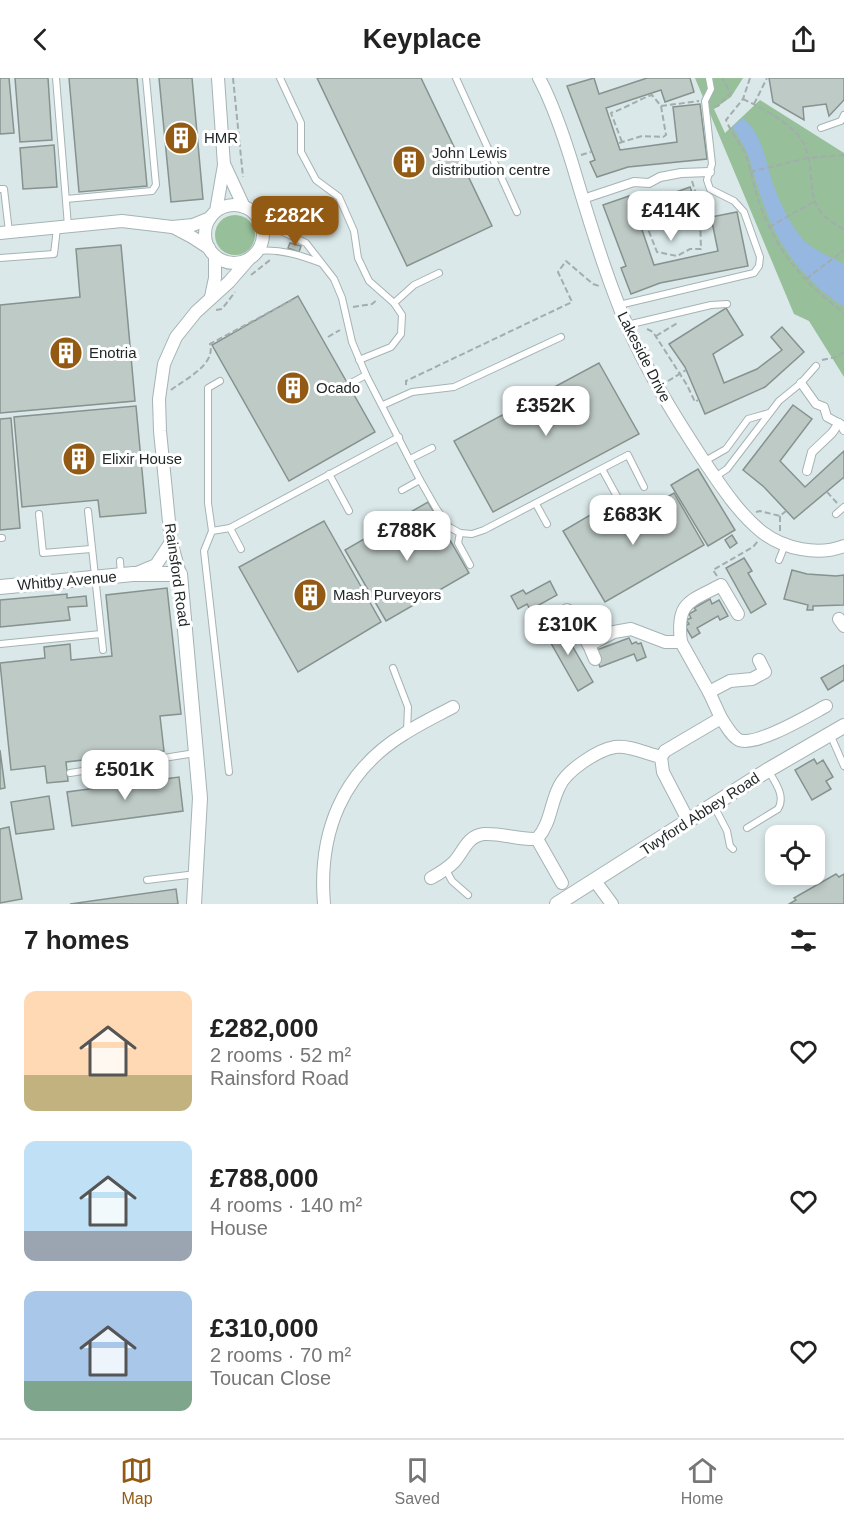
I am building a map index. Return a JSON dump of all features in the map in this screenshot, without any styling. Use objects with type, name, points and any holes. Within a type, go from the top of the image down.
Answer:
[{"type":"street","points":[[211,297],[215,278],[212,252],[205,231],[213,214],[224,165],[218,78]]},
{"type":"street","name":"Lakeside Drive","points":[[542,80],[562,132],[618,305],[658,387],[704,462],[744,514],[764,533],[785,545],[810,551],[835,550],[844,546]]},
{"type":"street","points":[[172,227],[192,237],[226,262],[237,263],[253,255],[262,241],[260,221],[224,165]]},
{"type":"street","points":[[583,199],[634,182],[649,183],[660,177],[710,172]]},
{"type":"street","points":[[4,232],[122,221],[172,227],[193,225],[224,207],[248,203]]},
{"type":"street","name":"Rainsford Road","points":[[194,904],[200,798],[180,574],[171,542],[159,399],[164,364],[176,338],[211,297],[230,282],[253,255]]},
{"type":"street","points":[[801,383],[816,404],[824,406],[827,417],[841,426],[812,452],[807,471]]},
{"type":"street","name":"Whitby Avenue","points":[[127,575],[156,565],[171,542]]},
{"type":"street","name":"Whitby Avenue","points":[[0,587],[127,575],[180,574]]},
{"type":"street","points":[[738,614],[719,580],[692,600],[682,611],[679,625],[681,642],[731,734],[740,740],[751,740],[779,731],[826,706]]},
{"type":"street","points":[[542,624],[567,610],[596,659]]},
{"type":"street","points":[[589,645],[614,632],[631,629],[665,642],[681,642]]},
{"type":"street","points":[[709,692],[730,681],[752,679],[765,672],[759,660]]},
{"type":"street","points":[[324,904],[322,880],[326,847],[334,813],[352,782],[375,755],[407,731],[453,707]]},
{"type":"street","points":[[688,820],[663,772],[661,757],[665,751],[721,718]]},
{"type":"street","name":"Twyford Abbey Road","points":[[557,904],[713,804],[844,726]]},
{"type":"street","points":[[431,878],[446,870],[468,841],[483,834],[526,840],[537,839],[549,822],[558,788],[567,773],[604,751],[615,747],[661,757]]},
{"type":"street","points":[[537,839],[561,883]]},
{"type":"street","points":[[595,881],[612,904]]},
{"type":"lane","points":[[0,258],[54,254],[63,226],[66,199],[56,78]]},
{"type":"lane","points":[[66,199],[152,191],[156,185],[146,78]]},
{"type":"lane","points":[[280,78],[301,123],[301,152],[316,180],[339,197],[354,231],[358,258],[369,281],[394,303],[402,315],[401,334],[391,347],[359,360]]},
{"type":"lane","points":[[456,78],[517,212]]},
{"type":"lane","points":[[618,305],[754,273],[759,266],[760,257],[744,212],[734,201],[710,189],[707,180],[712,164],[705,110],[705,101],[711,89],[709,78]]},
{"type":"lane","points":[[821,128],[841,121],[844,115]]},
{"type":"lane","points":[[0,189],[4,189],[4,232]]},
{"type":"lane","points":[[260,221],[306,243],[334,279],[342,298],[359,360],[420,480],[449,527],[460,533],[472,534],[484,530],[628,455],[644,487]]},
{"type":"lane","points":[[253,255],[274,250],[321,263]]},
{"type":"lane","points":[[394,303],[414,285],[439,273]]},
{"type":"lane","points":[[628,328],[711,305],[728,303]]},
{"type":"lane","points":[[383,405],[412,392],[454,387],[561,338]]},
{"type":"lane","points":[[715,477],[727,469],[779,400],[801,383],[816,366]]},
{"type":"lane","points":[[353,381],[366,375]]},
{"type":"lane","points":[[220,381],[208,388],[208,503],[212,531],[204,551],[229,772]]},
{"type":"lane","points":[[704,462],[726,448],[748,420],[770,412]]},
{"type":"lane","points":[[212,531],[230,528],[399,436]]},
{"type":"lane","points":[[732,441],[742,449]]},
{"type":"lane","points":[[410,459],[432,448]]},
{"type":"lane","points":[[602,469],[620,502]]},
{"type":"lane","points":[[329,474],[349,511]]},
{"type":"lane","points":[[402,490],[420,480]]},
{"type":"lane","points":[[536,504],[547,524]]},
{"type":"lane","points":[[836,514],[843,508]]},
{"type":"lane","points":[[88,511],[103,651]]},
{"type":"lane","points":[[39,514],[43,553],[92,549]]},
{"type":"lane","points":[[230,528],[242,549]]},
{"type":"lane","points":[[460,533],[458,543],[470,565]]},
{"type":"lane","points":[[779,560],[785,545]]},
{"type":"lane","points":[[120,561],[127,575]]},
{"type":"lane","points":[[0,644],[101,634]]},
{"type":"lane","points":[[393,668],[408,707],[407,731]]},
{"type":"lane","points":[[830,734],[844,766]]},
{"type":"lane","points":[[70,773],[196,753]]},
{"type":"lane","points":[[747,828],[778,809],[781,804],[781,796],[768,770]]},
{"type":"lane","points":[[713,804],[728,831],[730,846],[733,849]]},
{"type":"lane","points":[[446,870],[452,881],[468,895]]},
{"type":"lane","points":[[147,880],[196,874]]},
{"type":"path","points":[[232,78],[244,180]]},
{"type":"path","points":[[705,110],[718,106],[731,93],[722,78]]},
{"type":"path","points":[[750,78],[743,99],[726,120],[746,155],[759,204],[777,243],[791,264],[844,312]]},
{"type":"path","points":[[753,104],[767,78]]},
{"type":"path","points":[[652,95],[661,106],[666,135],[663,137],[642,136],[620,143],[611,113],[652,95]]},
{"type":"path","points":[[743,99],[771,113],[792,130],[805,145],[815,201],[830,222],[844,229]]},
{"type":"path","points":[[661,106],[705,101]]},
{"type":"path","points":[[751,172],[808,158],[844,155]]},
{"type":"path","points":[[690,173],[697,196],[711,208],[700,216],[684,214],[673,225],[661,224],[648,229],[657,252],[677,256],[690,249],[701,249],[700,216]]},
{"type":"path","points":[[770,226],[815,201]]},
{"type":"path","points":[[248,203],[279,216]]},
{"type":"path","points":[[806,279],[844,250]]},
{"type":"path","points":[[405,395],[406,381],[572,302],[558,272],[566,261],[593,284],[613,292]]},
{"type":"path","points":[[344,308],[364,307],[372,304],[383,293]]},
{"type":"path","points":[[176,386],[206,364],[212,351],[210,344],[292,300]]},
{"type":"path","points":[[656,336],[686,317]]},
{"type":"path","points":[[328,337],[348,326]]},
{"type":"path","points":[[628,328],[649,330],[656,336],[695,402],[698,400]]},
{"type":"path","points":[[816,366],[823,359],[836,357],[844,351]]},
{"type":"path","points":[[658,387],[686,370]]},
{"type":"path","points":[[826,492],[843,508]]},
{"type":"path","points":[[744,514],[760,511],[780,516]]},
{"type":"path","points":[[780,516],[786,511]]},
{"type":"path","points":[[780,516],[781,522]]},
{"type":"path","points":[[719,580],[713,570],[753,547],[764,533]]},
{"type":"green space","points":[[695,78],[743,78],[731,97],[714,109],[725,133],[760,100],[844,153],[844,377],[809,321],[794,314]]},
{"type":"green space","points":[[235,215],[249,221],[255,235],[249,249],[235,255],[221,249],[215,235],[221,221]]},
{"type":"water","points":[[743,118],[760,142],[779,199],[795,229],[812,247],[844,264],[844,307],[807,276],[778,238],[763,202],[748,155],[732,127]]},
{"type":"building","points":[[0,78],[9,78],[14,133],[0,134]]},
{"type":"building","points":[[15,78],[48,78],[52,140],[20,142]]},
{"type":"building","points":[[69,78],[137,78],[147,186],[79,192]]},
{"type":"building","name":"HMR","points":[[159,78],[192,78],[203,199],[171,202]]},
{"type":"building","name":"John Lewis distribution centre","points":[[317,78],[421,78],[492,226],[407,266]]},
{"type":"building","points":[[594,78],[599,94],[647,78],[690,78],[694,92],[665,102],[661,90],[606,108],[620,150],[677,142],[673,107],[700,104],[707,159],[628,167],[597,177],[590,162],[595,160],[567,86]]},
{"type":"building","points":[[769,78],[844,78],[844,100],[829,116],[826,104],[803,107],[804,120],[773,102]]},
{"type":"building","points":[[54,145],[57,187],[23,189],[20,148]]},
{"type":"building","points":[[690,187],[697,205],[640,224],[654,265],[718,251],[711,217],[737,212],[748,266],[660,283],[631,294],[621,268],[626,266],[603,205],[629,196],[632,208]]},
{"type":"building","points":[[290,243],[301,246],[299,252],[288,248]]},
{"type":"building","name":"Enotria","points":[[121,245],[135,401],[0,413],[0,305],[80,297],[76,249]]},
{"type":"building","name":"Ocado","points":[[298,296],[375,432],[289,481],[212,345]]},
{"type":"building","points":[[726,308],[743,335],[713,354],[724,383],[757,369],[782,350],[771,337],[782,327],[804,352],[765,387],[705,414],[685,367],[669,344]]},
{"type":"building","points":[[599,363],[639,434],[493,512],[454,441]]},
{"type":"building","points":[[793,405],[812,419],[780,461],[805,487],[844,451],[844,477],[794,519],[764,487],[743,470]]},
{"type":"building","name":"Elixir House","points":[[136,406],[146,513],[100,517],[98,500],[22,507],[14,417]]},
{"type":"building","points":[[11,418],[20,528],[0,530],[0,419]]},
{"type":"building","points":[[698,469],[735,530],[708,546],[671,485]]},
{"type":"building","points":[[674,493],[704,545],[605,602],[563,531],[597,511],[608,531]]},
{"type":"building","points":[[428,502],[469,573],[386,621],[345,550]]},
{"type":"building","name":"Mash Purveyors","points":[[324,521],[381,622],[298,672],[239,567]]},
{"type":"building","points":[[732,535],[737,543],[730,548],[725,540]]},
{"type":"building","points":[[744,558],[752,571],[748,573],[766,604],[751,613],[726,568]]},
{"type":"building","points":[[792,570],[807,574],[844,575],[844,605],[813,606],[813,610],[807,610],[808,605],[784,599]]},
{"type":"building","points":[[550,581],[557,595],[537,606],[539,609],[532,613],[527,604],[518,609],[511,596],[523,590],[526,594]]},
{"type":"building","points":[[167,588],[181,714],[160,716],[164,751],[66,762],[68,781],[47,783],[45,766],[11,770],[0,663],[45,658],[44,647],[70,644],[71,660],[112,656],[106,595]]},
{"type":"building","points":[[67,594],[67,598],[86,596],[87,606],[68,607],[70,620],[0,627],[0,600]]},
{"type":"building","points":[[710,599],[712,604],[719,600],[728,616],[720,620],[718,616],[697,628],[700,633],[692,638],[685,626],[689,624],[686,620],[691,618],[689,614],[696,610],[694,608]]},
{"type":"building","points":[[558,621],[593,682],[578,691],[543,629]]},
{"type":"building","points":[[629,638],[632,644],[641,643],[646,657],[637,661],[634,654],[600,667],[594,651]]},
{"type":"building","points":[[844,665],[844,680],[828,690],[821,678]]},
{"type":"building","points":[[0,750],[5,788],[0,789]]},
{"type":"building","points":[[814,759],[817,764],[823,760],[833,777],[826,781],[831,789],[812,800],[795,770]]},
{"type":"building","points":[[179,777],[183,811],[72,826],[67,792]]},
{"type":"building","points":[[49,796],[54,829],[16,834],[11,802]]},
{"type":"building","points":[[9,827],[22,899],[0,903],[0,829]]},
{"type":"building","points":[[836,874],[839,877],[844,874],[844,904],[789,904],[796,900],[794,898],[817,885],[825,885],[825,880]]},
{"type":"building","points":[[176,889],[178,904],[70,904]]},
{"type":"place","name":"HMR","points":[[181,138]]},
{"type":"place","name":"John Lewis distribution centre","points":[[409,162]]},
{"type":"place","name":"Enotria","points":[[66,353]]},
{"type":"place","name":"Ocado","points":[[293,388]]},
{"type":"place","name":"Elixir House","points":[[79,459]]},
{"type":"place","name":"Mash Purveyors","points":[[310,595]]}]
